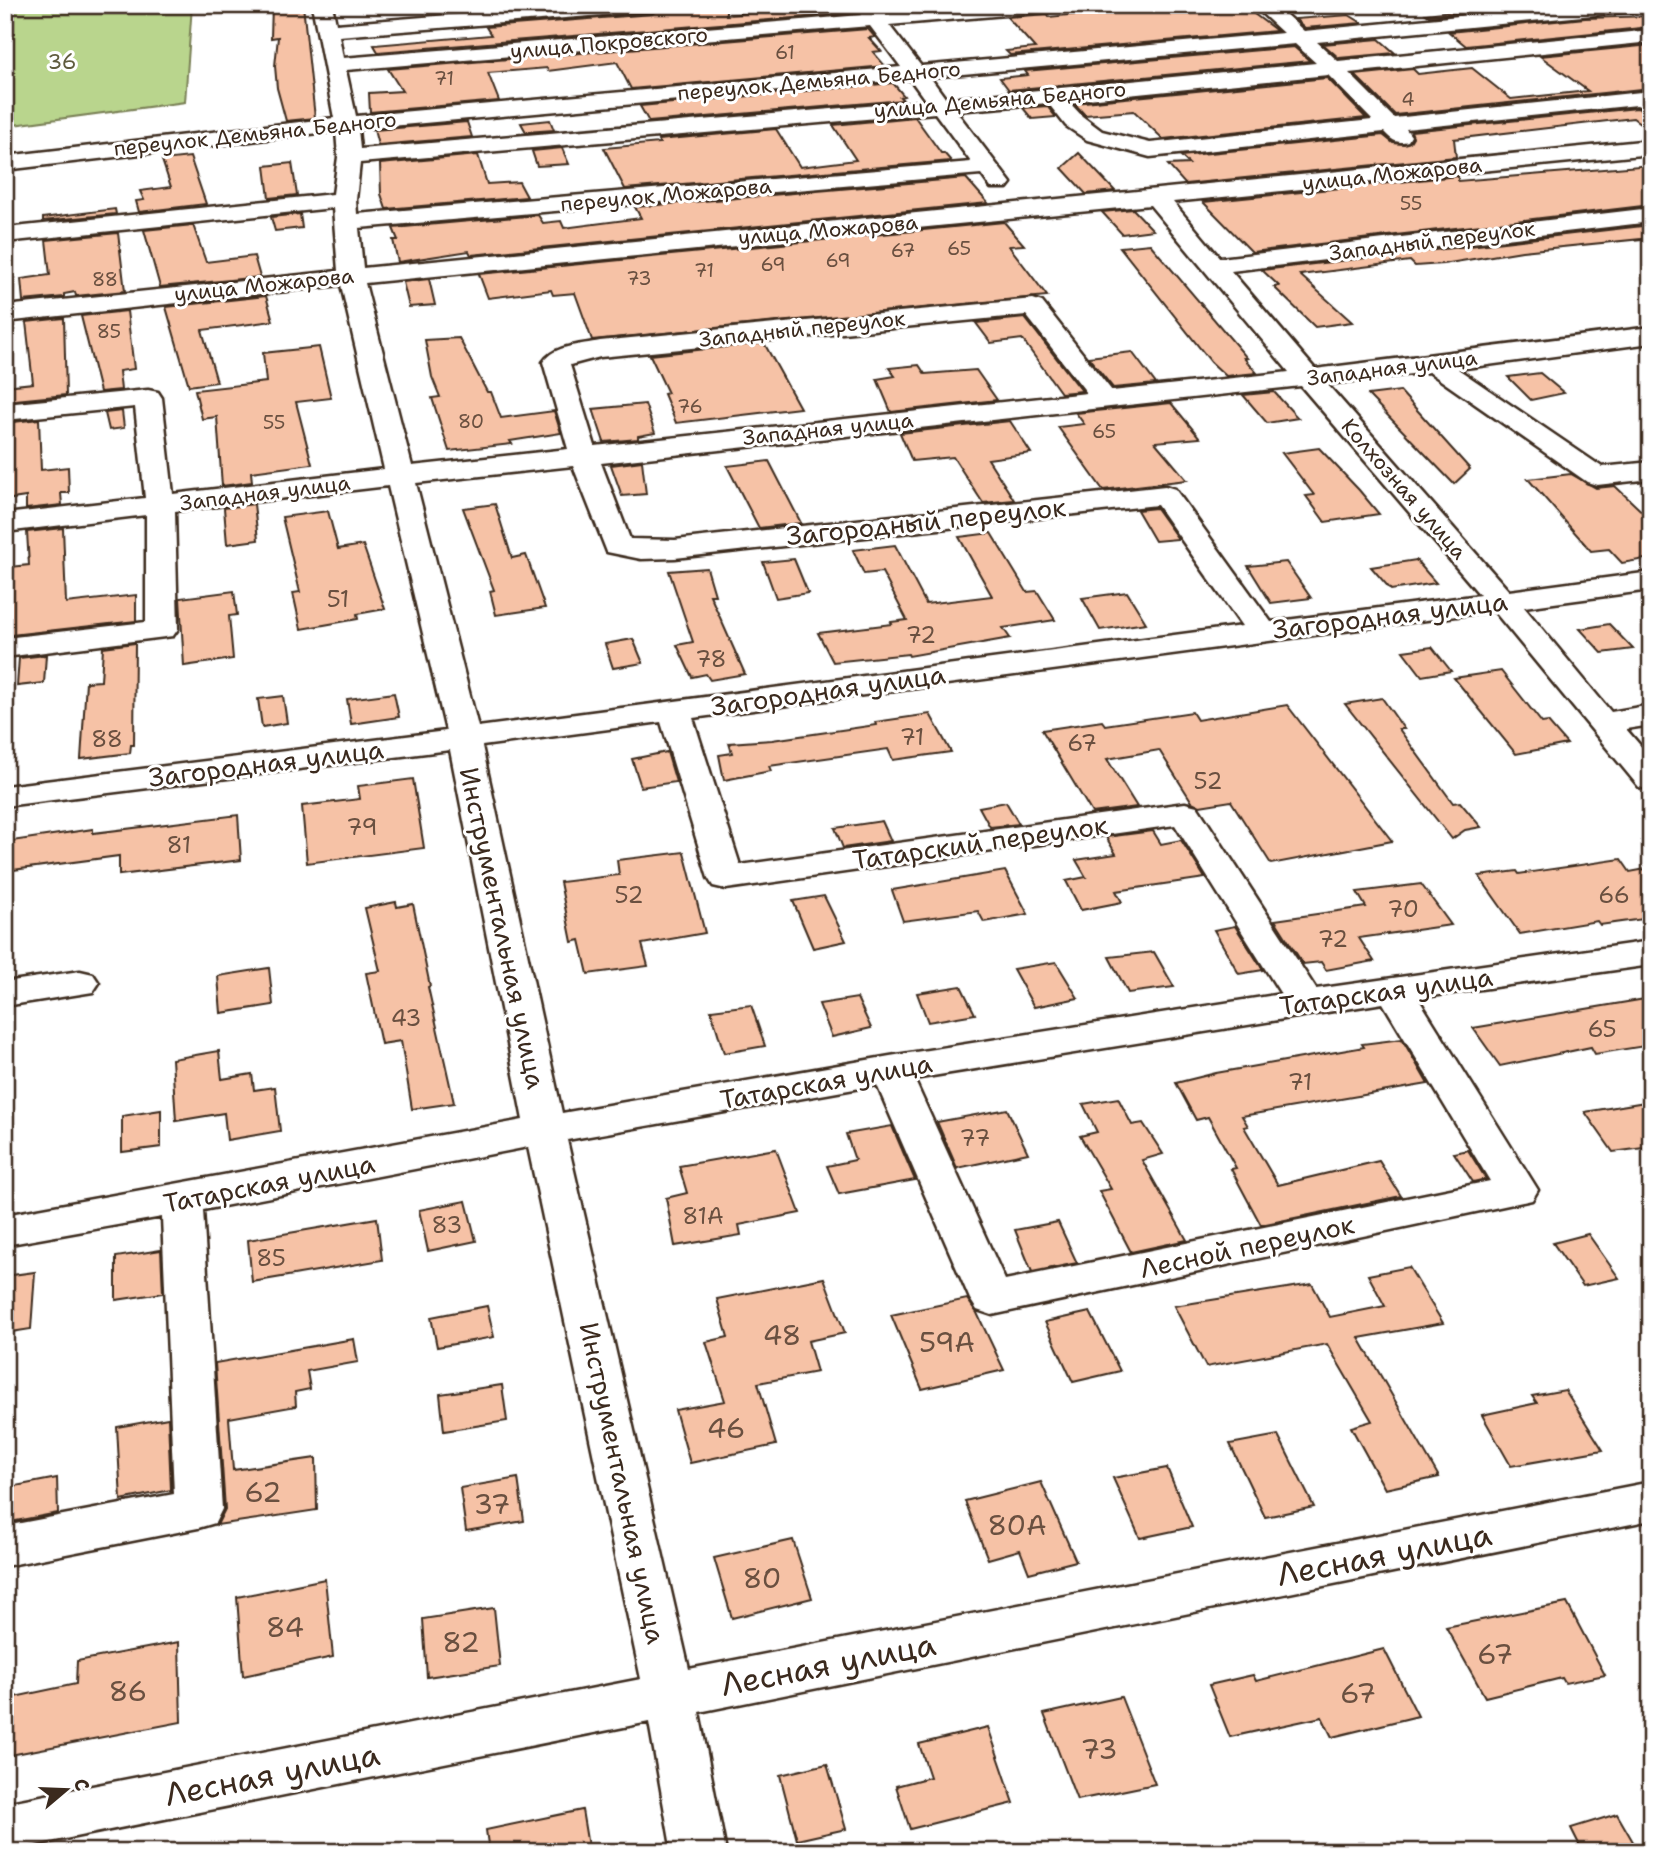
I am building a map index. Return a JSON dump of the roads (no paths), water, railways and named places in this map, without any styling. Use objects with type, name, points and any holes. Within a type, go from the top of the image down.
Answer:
[{"type":"street","points":[[324,18],[652,5]]},
{"type":"street","name":"улица Покровского","points":[[335,65],[871,13],[1051,5]]},
{"type":"street","points":[[1263,5],[1333,68],[1387,124],[1437,170]]},
{"type":"street","name":"переулок Демьяна Бедного","points":[[5,163],[139,144],[347,140],[915,72],[1300,40],[1634,5]]},
{"type":"street","points":[[871,13],[1021,212]]},
{"type":"street","name":"Инструментальная улица","points":[[324,18],[335,65],[347,140],[345,211],[351,275],[464,738],[545,1130],[670,1695],[699,1852]]},
{"type":"street","name":"улица Демьяна Бедного","points":[[347,140],[941,106],[1651,36]]},
{"type":"street","points":[[1054,96],[1071,119],[1101,141],[1150,149],[1641,98],[1651,106]]},
{"type":"street","name":"улица Можарова","points":[[5,314],[351,275],[1021,212],[1651,147]]},
{"type":"street","name":"переулок Можарова","points":[[5,235],[987,167]]},
{"type":"street","name":"Колхозная улица","points":[[1157,198],[1308,378],[1502,601],[1651,780]]},
{"type":"street","name":"Западный переулок","points":[[1213,266],[1651,215]]},
{"type":"street","name":"Западный переулок","points":[[584,456],[556,362],[569,355],[600,349],[1033,307],[1104,398]]},
{"type":"street","name":"Западная улица","points":[[5,523],[399,476],[1434,364],[1651,335]]},
{"type":"street","points":[[1434,364],[1597,476],[1651,470]]},
{"type":"street","points":[[5,412],[148,398],[160,506],[162,629],[5,648]]},
{"type":"street","name":"Загородный переулок","points":[[584,456],[618,546],[641,550],[688,548],[1165,495],[1262,631]]},
{"type":"street","name":"Загородная улица","points":[[5,796],[674,711],[1651,581]]},
{"type":"street","name":"Татарский переулок","points":[[674,711],[726,878],[1185,813],[1305,1002]]},
{"type":"street","points":[[1602,723],[1651,715]]},
{"type":"street","name":"Татарская улица","points":[[5,1230],[182,1201],[545,1130],[890,1069],[1393,988],[1651,953]]},
{"type":"street","points":[[5,994],[80,983]]},
{"type":"street","name":"Лесной переулок","points":[[890,1069],[992,1299],[1517,1190],[1393,988]]},
{"type":"street","points":[[5,1546],[198,1509],[182,1201]]},
{"type":"street","name":"Лесная улица","points":[[5,1827],[1651,1501]]},
{"type":"park label","name":"36","points":[[62,62]]}]
